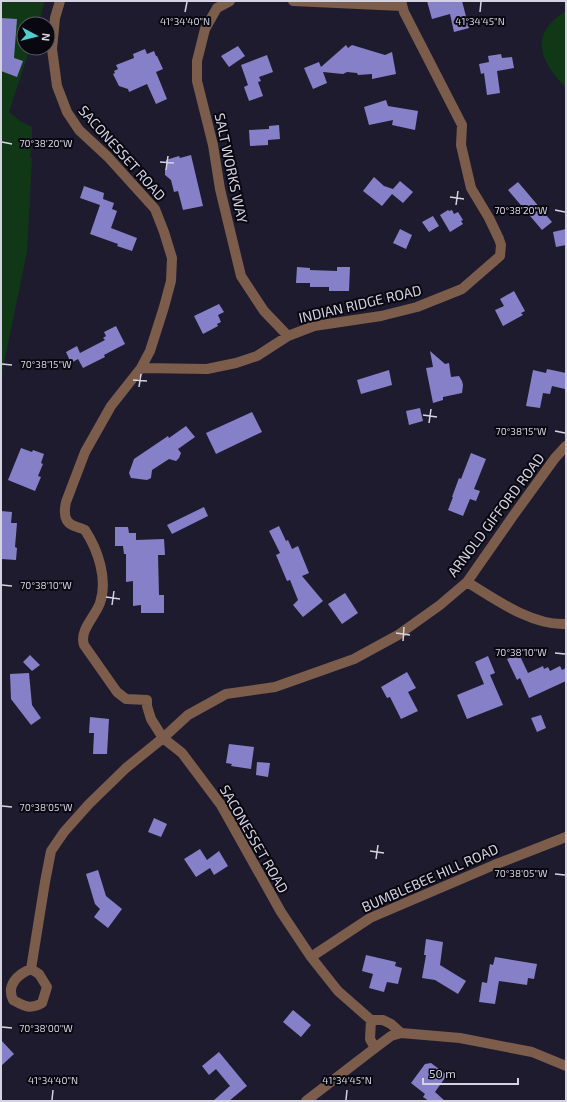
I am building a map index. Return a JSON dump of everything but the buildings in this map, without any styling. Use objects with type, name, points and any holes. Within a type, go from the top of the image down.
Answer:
[{"type":"street","name":"SACONESSET ROAD","points":[[60,1],[55,18],[52,49],[57,86],[67,112],[79,130],[108,157],[155,209],[172,258],[171,281],[150,351],[140,368],[111,406],[85,452],[64,509],[66,520],[72,525],[85,530],[89,537],[102,574],[100,603],[82,637],[84,645],[117,692],[126,698],[147,700],[147,706],[151,719],[163,738],[182,753],[221,805],[264,883],[311,957],[338,991],[371,1020]]},
{"type":"street","name":"SALT WORKS WAY","points":[[230,1],[217,8],[206,29],[197,61],[198,81],[213,145],[220,189],[241,276],[264,311],[288,336]]},
{"type":"street","points":[[292,1],[401,4]]},
{"type":"street","name":"INDIAN RIDGE ROAD","points":[[140,368],[207,369],[236,363],[257,356],[288,336],[314,326],[381,316],[417,308],[462,289],[500,256],[501,245],[499,239],[489,218],[471,188],[461,145],[462,125],[401,4]]},
{"type":"street","name":"ARNOLD GIFFORD ROAD","points":[[31,969],[51,851],[64,832],[88,804],[126,768],[163,738],[188,715],[226,694],[275,687],[354,659],[398,635],[440,605],[467,582],[522,504],[566,446]]},
{"type":"street","points":[[467,582],[505,605],[539,620],[566,624]]},
{"type":"street","name":"BUMBLEBEE HILL ROAD","points":[[311,957],[370,918],[494,865],[566,837]]},
{"type":"street","points":[[375,1048],[370,1040],[369,1031],[371,1020],[383,1020],[401,1032]]},
{"type":"street","points":[[306,1101],[391,1036],[401,1032],[460,1038],[532,1052],[566,1066]]},
{"type":"green space","points":[[1,1],[45,1],[40,16],[16,16],[16,56],[27,56],[9,112],[20,121],[32,127],[32,146],[30,157],[32,159],[27,252],[1,377]]},
{"type":"green space","points":[[566,11],[566,88],[550,68],[545,58],[542,48],[542,38],[546,29],[554,20]]}]
